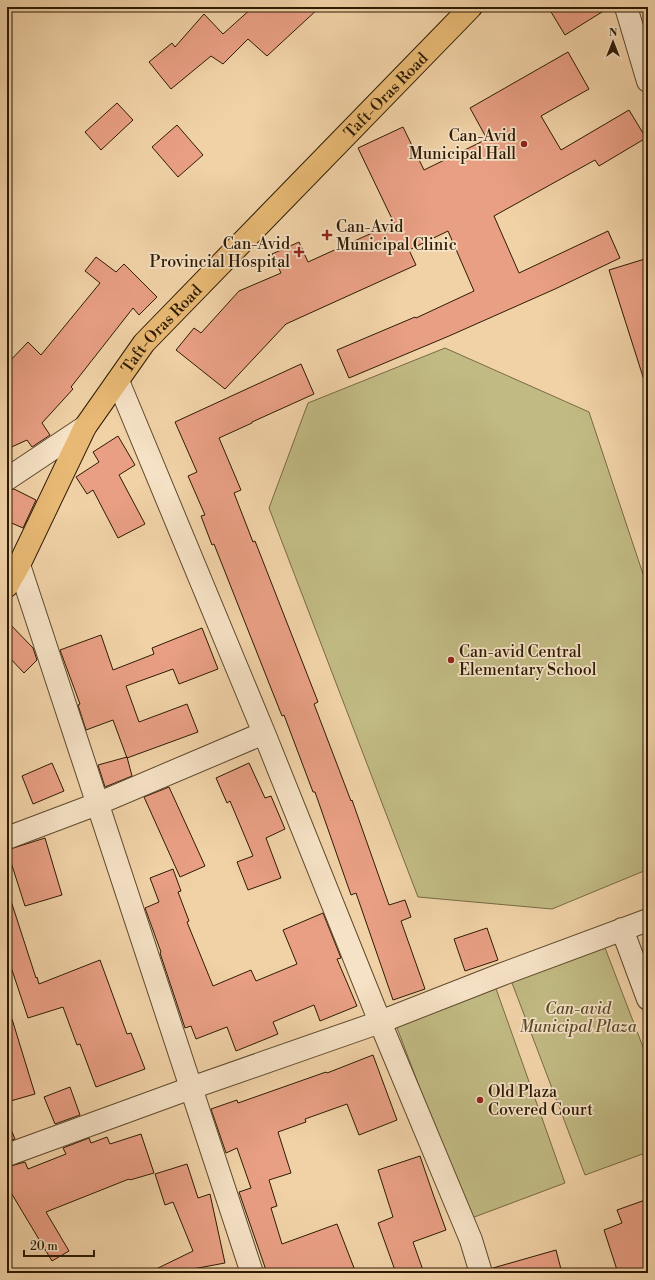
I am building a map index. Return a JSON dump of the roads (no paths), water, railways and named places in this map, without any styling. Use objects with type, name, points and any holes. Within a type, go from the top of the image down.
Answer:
[{"type":"main road","name":"Taft-Oras Road","points":[[7,586],[19,565],[85,427],[144,343],[471,7]]},
{"type":"street","points":[[626,7],[648,81]]},
{"type":"street","points":[[118,381],[264,732],[380,1022],[471,1240],[481,1273]]},
{"type":"street","points":[[7,479],[85,427]]},
{"type":"street","points":[[19,565],[252,1273]]},
{"type":"street","points":[[7,838],[97,804],[264,732]]},
{"type":"street","points":[[7,1156],[191,1088],[380,1022],[500,975],[648,920]]},
{"type":"street","points":[[622,929],[648,999]]},
{"type":"place","name":"Can-Avid Municipal Hall","points":[[524,144]]},
{"type":"place","name":"Can-Avid Municipal Clinic","points":[[327,235]]},
{"type":"place","name":"Can-Avid Provincial Hospital","points":[[299,252]]},
{"type":"place","name":"Can-avid Central Elementary School","points":[[451,660]]},
{"type":"place","name":"Old Plaza Covered Court","points":[[480,1100]]},
{"type":"park label","name":"Can-avid Municipal Plaza","points":[[578,1017]]}]
